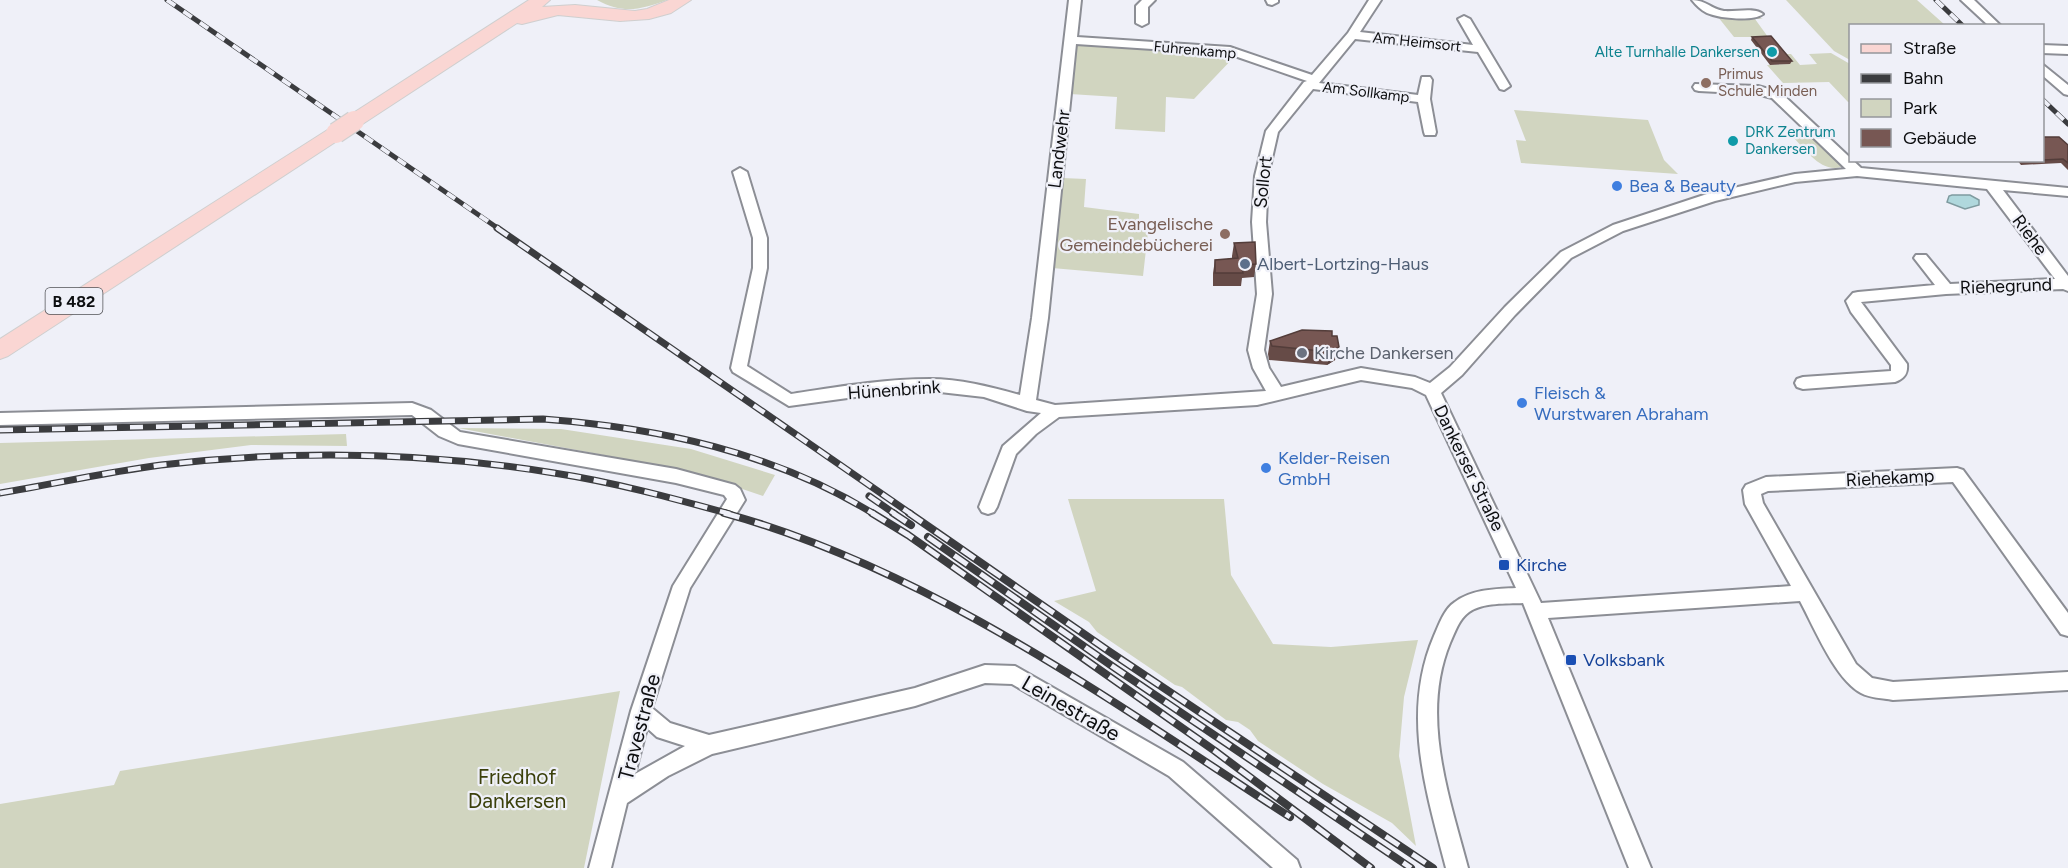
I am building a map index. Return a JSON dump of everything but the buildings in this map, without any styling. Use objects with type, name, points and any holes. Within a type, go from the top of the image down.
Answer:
[{"type":"main road","points":[[540,0],[573,3],[597,13],[625,17],[665,10],[682,0]]},
{"type":"main road","name":"B 482","points":[[0,350],[540,0]]},
{"type":"main road","points":[[496,30],[539,13],[573,3]]},
{"type":"street","name":"Landwehr","points":[[1027,405],[1040,318],[1076,0]]},
{"type":"street","points":[[1142,23],[1142,6],[1149,0]]},
{"type":"street","name":"Sollort","points":[[1277,395],[1256,352],[1256,337],[1264,307],[1259,221],[1262,173],[1272,131],[1352,35],[1375,0]]},
{"type":"street","points":[[1698,0],[1704,8],[1718,14],[1757,14]]},
{"type":"street","points":[[1967,0],[1994,24]]},
{"type":"street","name":"Am Heimsort","points":[[1464,19],[1504,86]]},
{"type":"street","name":"Am Heimsort","points":[[1352,35],[1482,49]]},
{"type":"street","name":"Fuhrenkamp","points":[[1072,40],[1230,51],[1311,82]]},
{"type":"street","points":[[2044,49],[2068,50]]},
{"type":"street","points":[[2044,69],[2068,91]]},
{"type":"street","name":"Am Sollkamp","points":[[1426,80],[1424,99],[1430,132]]},
{"type":"street","name":"Am Sollkamp","points":[[1311,82],[1424,99]]},
{"type":"street","points":[[1699,87],[1758,90],[1776,95],[1857,172]]},
{"type":"street","name":"Hünenbrink","points":[[740,172],[760,238],[760,268],[739,368],[789,400],[877,388],[931,385],[984,391],[1027,405],[1055,411],[1221,402],[1277,395],[1361,374],[1414,383],[1432,391]]},
{"type":"street","name":"Dankerser Straße","points":[[1640,868],[1532,603],[1432,391],[1462,365],[1566,255],[1618,228],[1712,197],[1795,178],[1857,172],[2068,192]]},
{"type":"street","name":"Riehe","points":[[1991,184],[2067,285]]},
{"type":"street","name":"Riehegrund","points":[[1921,258],[1946,289]]},
{"type":"street","name":"Riehegrund","points":[[1803,383],[1889,378],[1897,375],[1900,370],[1899,364],[1853,301],[1858,297],[1946,289],[2067,285]]},
{"type":"street","name":"Travestraße","points":[[0,419],[419,411],[426,412],[436,426],[458,438],[664,473],[729,490],[734,494],[735,500],[682,586],[641,711],[621,796],[600,868]]},
{"type":"street","points":[[988,507],[1009,451],[1030,430],[1055,411]]},
{"type":"street","name":"Riehekamp","points":[[2068,628],[1957,475],[1757,486],[1752,490],[1754,504],[1803,593],[1849,670],[1867,686],[1893,691],[2068,681]]},
{"type":"street","points":[[1457,868],[1430,756],[1426,711],[1428,682],[1440,640],[1455,613],[1465,605],[1477,601],[1532,603],[1803,593]]},
{"type":"street","name":"Leinestraße","points":[[621,796],[661,769],[709,745],[915,697],[985,674],[1015,675],[1176,769],[1289,868]]},
{"type":"street","points":[[641,711],[664,730],[709,745]]},
{"type":"green space","points":[[597,0],[667,0],[640,8],[623,9]]},
{"type":"green space","points":[[1786,0],[1917,0],[1944,24],[1849,24],[1849,59],[1834,51]]},
{"type":"green space","points":[[1753,16],[1763,19],[1755,19],[1768,37],[1734,37],[1718,17]]},
{"type":"green space","points":[[1083,43],[1236,55],[1194,99],[1166,97],[1165,132],[1115,129],[1117,97],[1070,94],[1076,46]]},
{"type":"green space","points":[[1831,53],[1849,63],[1849,102],[1829,82],[1783,83],[1767,65],[1789,64],[1781,54],[1791,54],[1800,65],[1817,64],[1809,54]]},
{"type":"green space","points":[[1514,110],[1648,120],[1664,160],[1678,174],[1521,163],[1516,140],[1526,141]]},
{"type":"green space","points":[[1797,133],[1814,137],[1841,163],[1841,167],[1827,167],[1820,164],[1793,137]]},
{"type":"green space","points":[[1062,178],[1086,179],[1084,207],[1139,214],[1139,229],[1148,232],[1143,276],[1052,268]]},
{"type":"green space","points":[[458,428],[561,429],[691,449],[775,475],[763,496],[689,471]]},
{"type":"green space","points":[[346,434],[347,446],[251,445],[149,458],[0,484],[0,443]]},
{"type":"green space","points":[[1068,499],[1224,499],[1231,575],[1273,644],[1331,647],[1418,640],[1404,697],[1399,756],[1416,846],[1392,823],[1323,784],[1258,741],[1250,730],[1238,722],[1226,720],[1182,687],[1175,685],[1097,632],[1089,622],[1054,601],[1096,591]]},
{"type":"green space","name":"Friedhof Dankersen","points":[[620,691],[584,868],[0,868],[0,804],[114,785],[120,771]]},
{"type":"water","points":[[1970,195],[1979,200],[1979,205],[1965,209],[1947,202],[1949,196]]},
{"type":"railway","points":[[167,0],[499,229]]},
{"type":"railway","points":[[1936,0],[1961,24]]},
{"type":"railway","points":[[2044,101],[2068,124]]},
{"type":"railway","points":[[497,228],[911,514]]},
{"type":"railway","points":[[0,430],[543,419],[587,423],[673,437],[756,459],[836,492],[874,514]]},
{"type":"railway","points":[[0,493],[121,471],[210,460],[308,455],[407,457],[554,473],[664,496],[730,514]]},
{"type":"railway","points":[[869,496],[895,514]]},
{"type":"railway","points":[[724,513],[800,538],[875,568],[947,604],[1087,685],[1290,817]]},
{"type":"railway","points":[[872,513],[908,535],[1215,751],[1371,868]]},
{"type":"railway","points":[[893,513],[911,525]]},
{"type":"railway","points":[[909,513],[1110,652],[1433,868]]},
{"type":"railway","points":[[928,537],[1112,666],[1411,868]]},
{"type":"place","name":"Alte Turnhalle Dankersen","points":[[1772,52]]},
{"type":"place","name":"Primus Schule Minden","points":[[1706,83]]},
{"type":"place","name":"DRK Zentrum Dankersen","points":[[1733,141]]},
{"type":"place","name":"Bea & Beauty","points":[[1617,186]]},
{"type":"place","name":"Evangelische Gemeindebücherei","points":[[1225,234]]},
{"type":"place","name":"Albert-Lortzing-Haus","points":[[1245,264]]},
{"type":"place","name":"Kirche Dankersen","points":[[1302,353]]},
{"type":"place","name":"Fleisch & Wurstwaren Abraham","points":[[1522,403]]},
{"type":"place","name":"Kelder-Reisen GmbH","points":[[1266,468]]},
{"type":"place","name":"Kirche","points":[[1504,565]]},
{"type":"place","name":"Volksbank","points":[[1571,660]]}]
